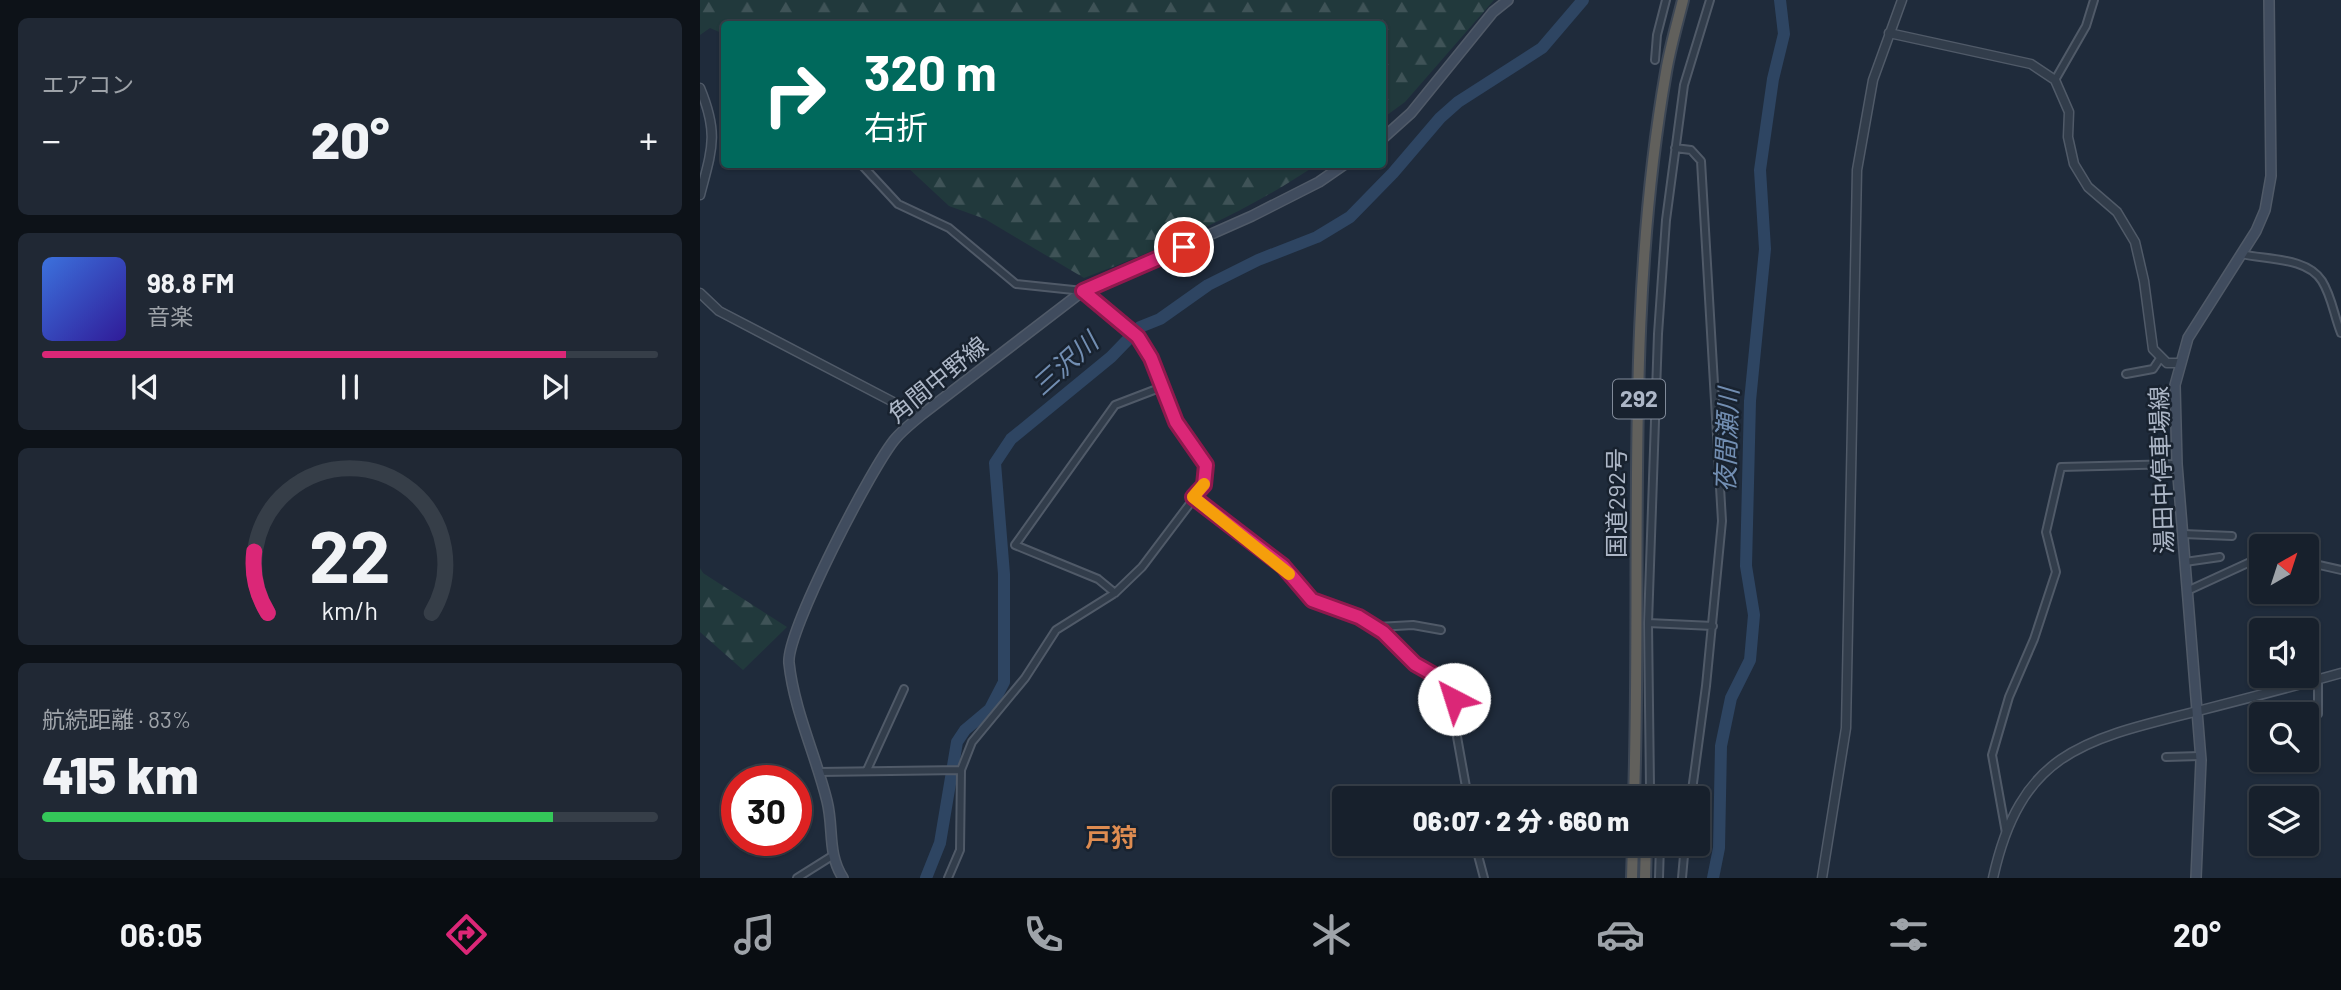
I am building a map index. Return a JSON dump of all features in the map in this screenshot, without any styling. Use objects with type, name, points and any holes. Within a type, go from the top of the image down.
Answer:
[{"type":"highway","name":"国道292号","points":[[1634,786],[1639,665],[1637,440],[1645,246],[1666,72],[1683,1]]},
{"type":"highway","points":[[1632,878],[1633,856]]},
{"type":"highway","points":[[1644,878],[1645,856]]},
{"type":"main road","points":[[1386,135],[1411,113],[1493,12],[1508,0]]},
{"type":"main road","name":"湯田中停車場線","points":[[2196,878],[2200,756],[2174,407],[2179,363],[2188,338],[2241,254],[2265,210],[2271,176],[2269,0]]},
{"type":"main road","name":"角間中野線","points":[[843,878],[832,856],[828,804],[791,671],[792,645],[808,603],[864,492],[895,439],[920,416],[1083,291],[1252,216],[1319,182],[1339,168]]},
{"type":"street","points":[[1655,60],[1657,35],[1665,0]]},
{"type":"street","points":[[1650,786],[1648,623],[1658,334],[1666,220],[1684,85],[1710,0]]},
{"type":"street","points":[[1822,878],[1846,728],[1857,170],[1873,80],[1902,0]]},
{"type":"street","points":[[2055,80],[2086,26],[2094,0]]},
{"type":"street","points":[[1889,33],[2031,64],[2055,80],[2069,112],[2068,137],[2074,164],[2088,187],[2117,212],[2135,242],[2144,281],[2153,349],[2167,363],[2179,363]]},
{"type":"street","points":[[700,88],[714,127],[700,195]]},
{"type":"street","points":[[1675,148],[1691,150],[1701,161],[1722,521],[1713,626],[1692,786]]},
{"type":"street","points":[[865,168],[898,204],[949,228],[1016,284],[1083,291],[1141,341],[1176,422],[1206,465],[1204,485],[1142,567],[1115,593],[1056,631],[1025,678],[972,742],[960,769],[960,850],[955,867],[948,878]]},
{"type":"street","points":[[2241,254],[2304,265],[2314,272],[2326,290],[2341,333]]},
{"type":"street","points":[[700,293],[719,311],[920,416]]},
{"type":"street","points":[[2126,374],[2153,369],[2161,357]]},
{"type":"street","points":[[1115,593],[1098,579],[1015,545],[1115,405],[1162,387]]},
{"type":"street","points":[[2006,833],[1992,755],[2009,697],[2034,639],[2056,572],[2046,532],[2061,467],[2177,464]]},
{"type":"street","points":[[1193,497],[1283,566],[1312,600],[1359,617],[1376,627],[1415,664],[1450,686],[1466,786]]},
{"type":"street","points":[[2183,534],[2232,536]]},
{"type":"street","points":[[2185,562],[2220,557]]},
{"type":"street","points":[[2187,591],[2249,563]]},
{"type":"street","points":[[2319,565],[2341,570]]},
{"type":"street","points":[[1648,623],[1713,626]]},
{"type":"street","points":[[1376,627],[1413,625],[1440,630]]},
{"type":"street","points":[[2319,679],[2341,673]]},
{"type":"street","points":[[1993,878],[2006,833],[2030,789],[2074,749],[2097,738],[2285,688]]},
{"type":"street","points":[[867,770],[904,689]]},
{"type":"street","points":[[2166,757],[2200,756]]},
{"type":"street","points":[[819,772],[960,769]]},
{"type":"street","points":[[797,878],[832,856]]},
{"type":"street","points":[[1478,856],[1484,878]]},
{"type":"street","points":[[1659,878],[1660,856]]},
{"type":"street","points":[[1682,878],[1684,856]]},
{"type":"green space","points":[[700,0],[1494,0],[1405,102],[1386,116],[1386,21],[721,21],[721,33],[710,28],[700,35]]},
{"type":"green space","points":[[908,168],[1312,168],[1232,214],[1084,278],[985,219],[949,206]]},
{"type":"green space","points":[[700,568],[703,573],[787,627],[743,670],[700,632]]},
{"type":"waterway","name":"三沢川","points":[[926,878],[940,843],[957,742],[965,730],[990,709],[1004,682],[1004,574],[995,463],[1011,439],[1111,357],[1140,327],[1160,319],[1208,285],[1258,260],[1317,237],[1350,217],[1393,173],[1440,118],[1458,102],[1542,48],[1583,0]]},
{"type":"waterway","name":"夜間瀬川","points":[[1713,878],[1719,848],[1721,746],[1731,698],[1750,660],[1754,615],[1746,566],[1750,401],[1765,249],[1760,170],[1773,79],[1784,34],[1780,0]]},
{"type":"slow traffic","points":[[1204,484],[1193,497],[1283,566],[1289,574]]},
{"type":"district","name":"戸狩","points":[[1111,838]]},
{"type":"route","points":[[1184,247],[1083,291],[1138,337],[1151,358],[1176,422],[1206,465],[1207,477],[1204,485],[1193,497],[1283,566],[1312,600],[1369,621],[1383,632],[1404,656],[1445,681],[1450,686],[1454,699]]}]
